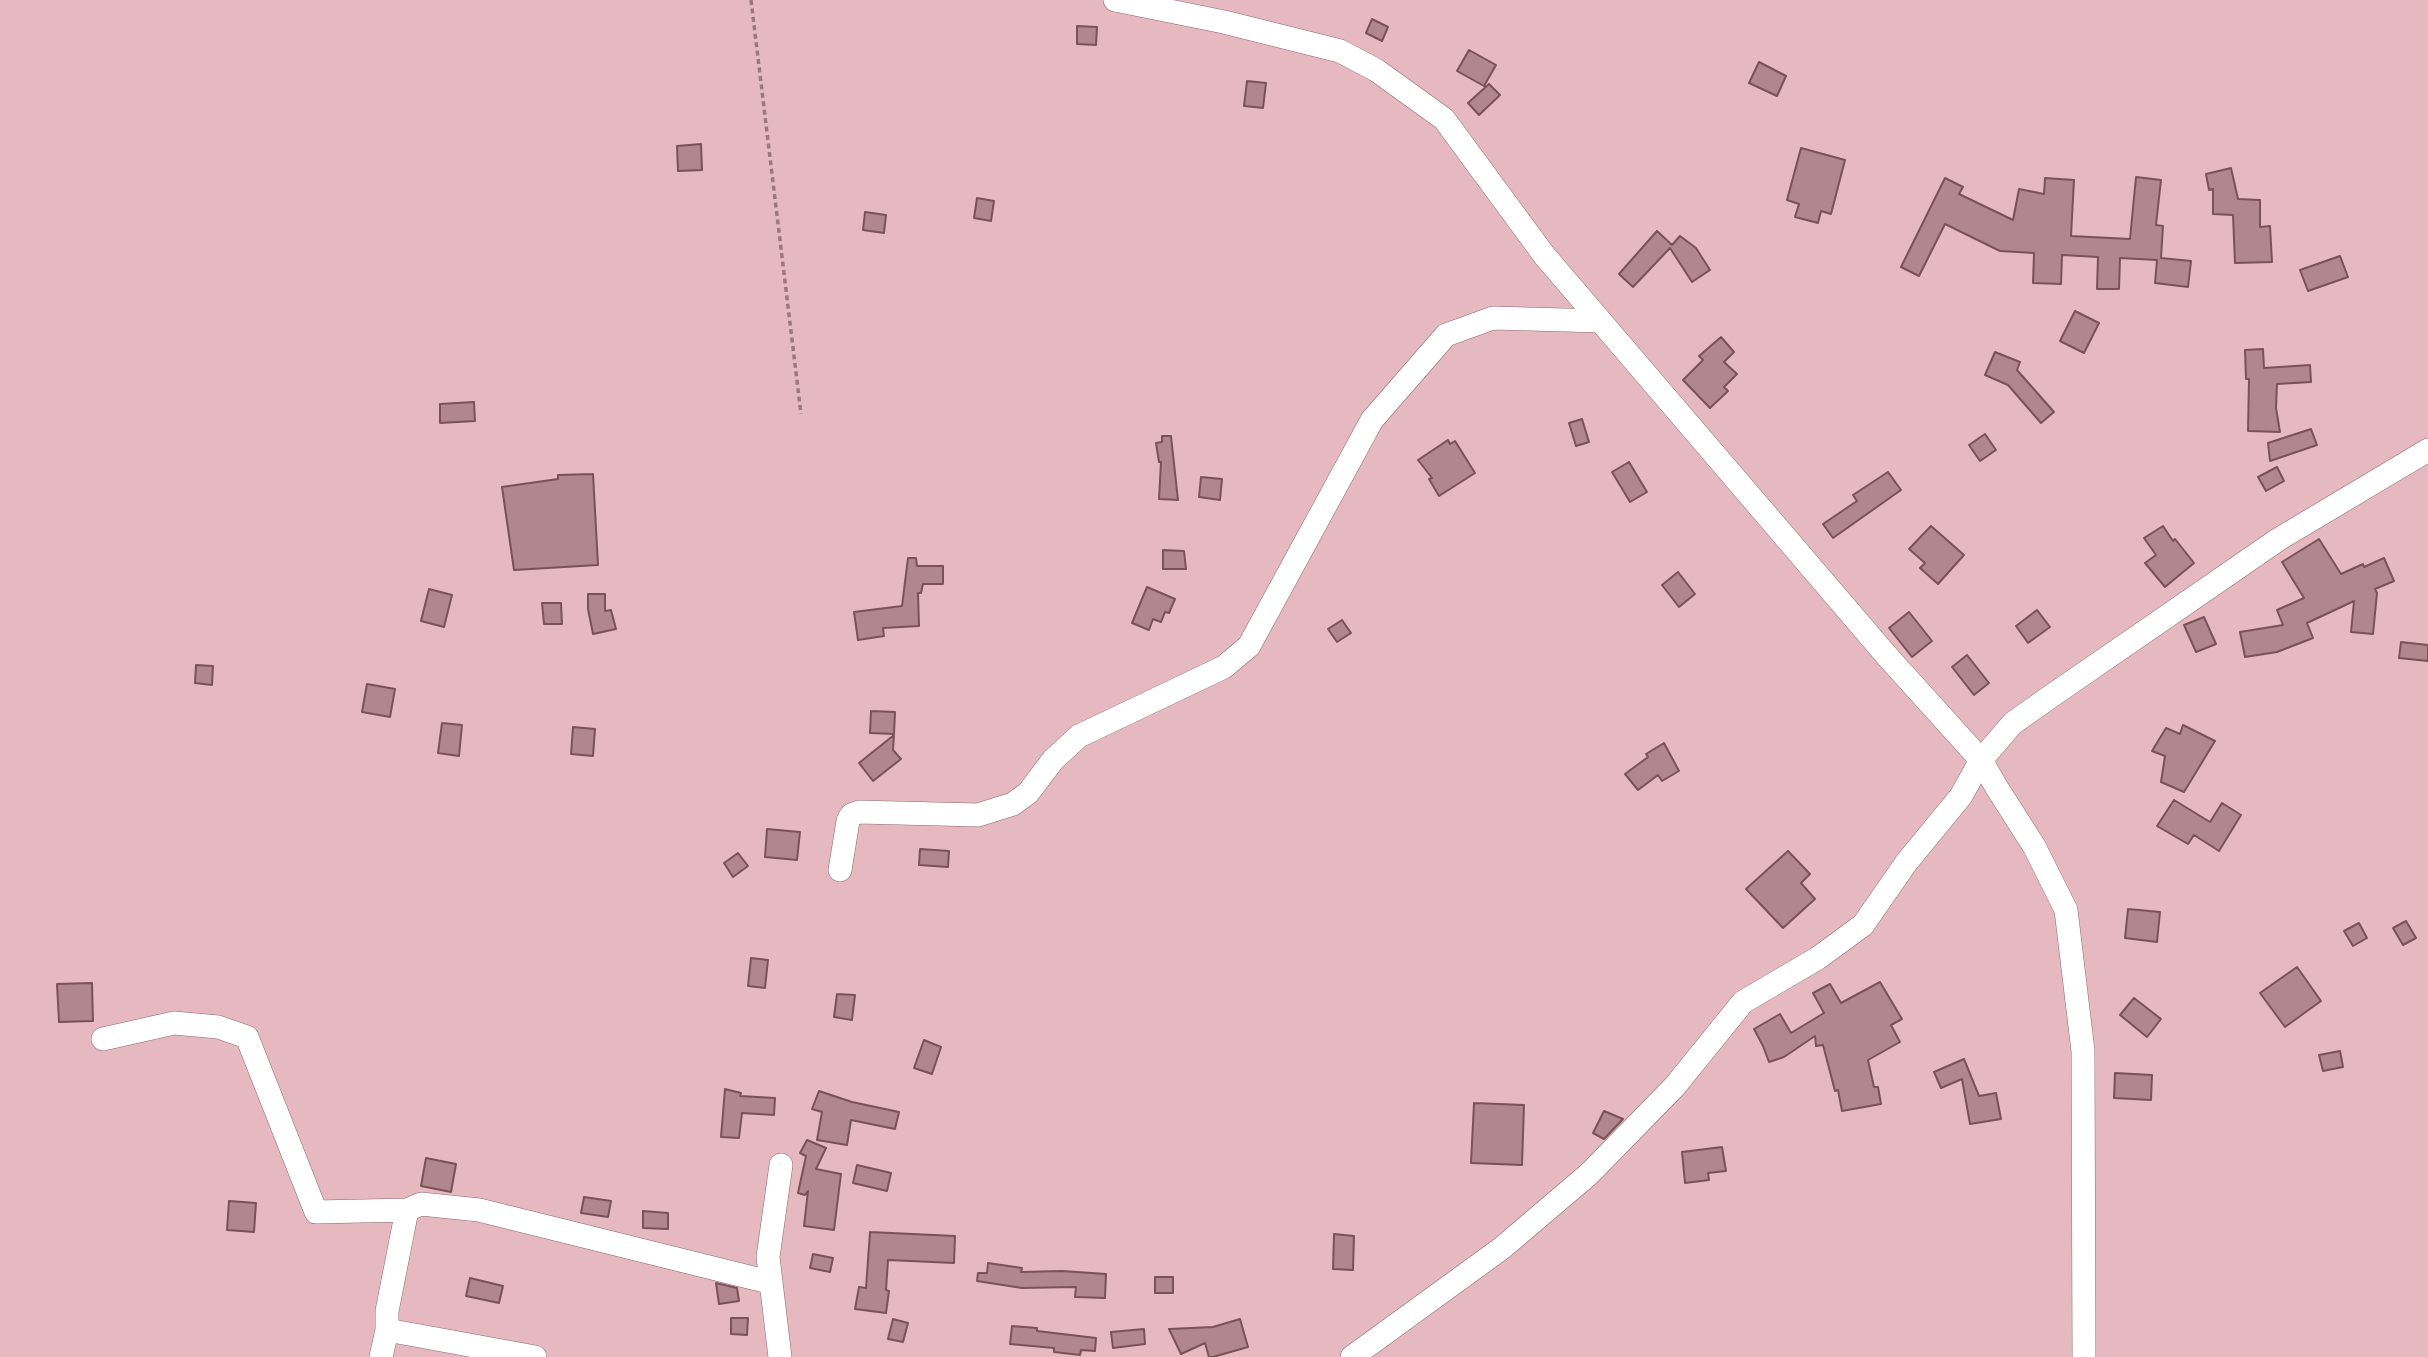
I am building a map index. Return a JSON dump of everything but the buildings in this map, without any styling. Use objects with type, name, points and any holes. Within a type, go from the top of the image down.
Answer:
[{"type":"street","points":[[1115,0],[1224,22],[1340,51],[1376,70],[1444,119],[1544,255],[1887,656],[1981,760],[2034,846],[2066,910],[2083,1051],[2084,1357]]},
{"type":"street","points":[[840,870],[851,815],[859,812],[978,815],[1013,804],[1028,793],[1053,760],[1079,736],[1224,667],[1249,646],[1373,420],[1446,335],[1493,318],[1600,321]]},
{"type":"street","points":[[1352,1357],[1502,1248],[1589,1174],[1675,1086],[1743,1002],[1818,957],[1863,925],[1906,863],[1961,796],[1981,760],[2012,723],[2279,540],[2428,450]]},
{"type":"street","points":[[103,1039],[174,1023],[218,1027],[247,1037],[316,1212],[407,1210],[421,1204],[479,1210],[769,1282]]},
{"type":"street","points":[[780,1357],[768,1257],[781,1165]]},
{"type":"street","points":[[381,1357],[387,1330],[387,1311],[407,1210]]},
{"type":"street","points":[[387,1330],[535,1357]]},
{"type":"path","points":[[751,0],[801,414]]}]
